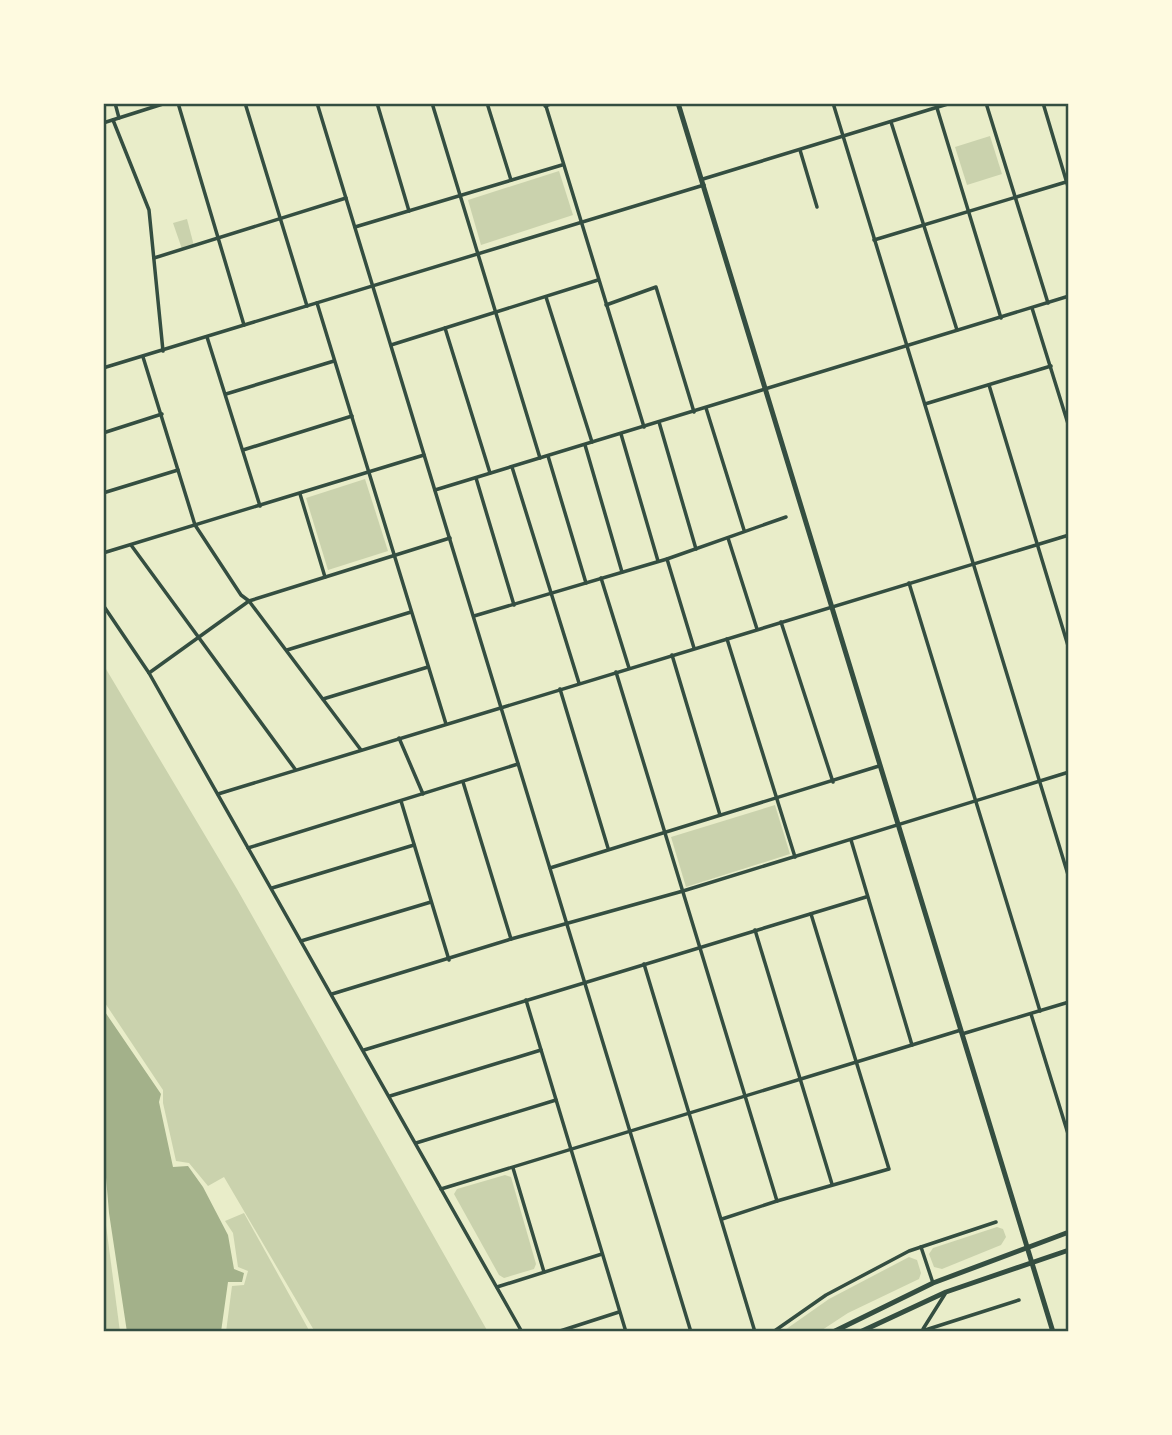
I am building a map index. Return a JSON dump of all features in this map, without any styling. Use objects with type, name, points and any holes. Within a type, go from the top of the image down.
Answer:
[{"type":"highway","points":[[678,103],[1053,1332]]},
{"type":"highway","points":[[833,1332],[933,1283],[1069,1232]]},
{"type":"highway","points":[[860,1332],[946,1292],[1069,1250]]},
{"type":"street","points":[[115,103],[119,118]]},
{"type":"street","points":[[103,123],[166,103]]},
{"type":"street","points":[[178,103],[244,325]]},
{"type":"street","points":[[245,103],[307,306]]},
{"type":"street","points":[[317,103],[691,1332]]},
{"type":"street","points":[[377,103],[409,211]]},
{"type":"street","points":[[432,103],[540,458]]},
{"type":"street","points":[[487,103],[511,180]]},
{"type":"street","points":[[553,103],[545,104],[644,427]]},
{"type":"street","points":[[833,103],[1069,878]]},
{"type":"street","points":[[103,368],[581,223],[951,103]]},
{"type":"street","points":[[986,103],[1048,303]]},
{"type":"street","points":[[1043,103],[1069,190]]},
{"type":"street","points":[[937,108],[1001,318]]},
{"type":"street","points":[[113,120],[149,210],[163,351]]},
{"type":"street","points":[[891,122],[957,331]]},
{"type":"street","points":[[800,150],[817,207]]},
{"type":"street","points":[[355,227],[562,164]]},
{"type":"street","points":[[874,240],[1067,180]]},
{"type":"street","points":[[153,258],[346,198]]},
{"type":"street","points":[[391,345],[598,280]]},
{"type":"street","points":[[606,305],[656,287],[694,412]]},
{"type":"street","points":[[435,490],[1069,296]]},
{"type":"street","points":[[546,297],[592,443]]},
{"type":"street","points":[[317,303],[446,724]]},
{"type":"street","points":[[1032,308],[1069,427]]},
{"type":"street","points":[[445,328],[490,474]]},
{"type":"street","points":[[207,337],[260,506]]},
{"type":"street","points":[[143,356],[195,525],[241,596],[249,601],[361,750]]},
{"type":"street","points":[[226,394],[334,361]]},
{"type":"street","points":[[925,405],[1051,366]]},
{"type":"street","points":[[989,385],[1069,649]]},
{"type":"street","points":[[706,408],[744,530]]},
{"type":"street","points":[[103,433],[162,414]]},
{"type":"street","points":[[243,450],[352,416]]},
{"type":"street","points":[[659,422],[696,549]]},
{"type":"street","points":[[621,434],[658,561]]},
{"type":"street","points":[[585,445],[622,572]]},
{"type":"street","points":[[103,553],[424,455]]},
{"type":"street","points":[[548,456],[586,583]]},
{"type":"street","points":[[512,467],[579,683]]},
{"type":"street","points":[[103,493],[178,470]]},
{"type":"street","points":[[476,478],[514,605]]},
{"type":"street","points":[[300,494],[325,577]]},
{"type":"street","points":[[474,616],[667,559],[786,517]]},
{"type":"street","points":[[218,793],[1069,535]]},
{"type":"street","points":[[149,673],[249,601],[450,538]]},
{"type":"street","points":[[728,538],[757,629]]},
{"type":"street","points":[[131,545],[296,770]]},
{"type":"street","points":[[667,559],[694,648]]},
{"type":"street","points":[[601,578],[629,668]]},
{"type":"street","points":[[909,583],[1040,1011]]},
{"type":"street","points":[[103,606],[149,673],[522,1332]]},
{"type":"street","points":[[287,650],[411,612]]},
{"type":"street","points":[[781,622],[833,782]]},
{"type":"street","points":[[727,639],[794,857]]},
{"type":"street","points":[[672,655],[720,815]]},
{"type":"street","points":[[323,699],[428,667]]},
{"type":"street","points":[[616,672],[777,1200]]},
{"type":"street","points":[[560,689],[609,849]]},
{"type":"street","points":[[399,738],[424,794]]},
{"type":"street","points":[[248,848],[518,764]]},
{"type":"street","points":[[550,868],[880,766]]},
{"type":"street","points":[[332,995],[511,939],[683,891],[1069,772]]},
{"type":"street","points":[[463,782],[511,939]]},
{"type":"street","points":[[401,801],[449,960]]},
{"type":"street","points":[[851,840],[912,1045]]},
{"type":"street","points":[[272,889],[414,845]]},
{"type":"street","points":[[363,1050],[866,897]]},
{"type":"street","points":[[301,941],[431,902]]},
{"type":"street","points":[[722,1219],[777,1200],[889,1169],[811,914]]},
{"type":"street","points":[[755,930],[832,1184]]},
{"type":"street","points":[[644,964],[755,1332]]},
{"type":"street","points":[[526,1000],[626,1332]]},
{"type":"street","points":[[441,1189],[856,1061],[1069,1002]]},
{"type":"street","points":[[1031,1014],[1069,1137]]},
{"type":"street","points":[[390,1096],[541,1050]]},
{"type":"street","points":[[416,1143],[556,1100]]},
{"type":"street","points":[[513,1168],[544,1272]]},
{"type":"street","points":[[773,1332],[826,1295],[862,1275],[921,1247],[996,1222]]},
{"type":"street","points":[[921,1247],[933,1283]]},
{"type":"street","points":[[497,1287],[602,1254]]},
{"type":"street","points":[[921,1331],[946,1292]]},
{"type":"street","points":[[921,1331],[1019,1300]]},
{"type":"street","points":[[557,1332],[619,1312]]},
{"type":"shaded area","points":[[990,136],[1002,174],[967,185],[955,147]]},
{"type":"shaded area","points":[[559,171],[573,215],[481,245],[468,200]]},
{"type":"shaded area","points":[[187,219],[194,246],[182,249],[173,223]]},
{"type":"shaded area","points":[[365,479],[388,551],[328,570],[306,498]]},
{"type":"shaded area","points":[[103,664],[237,889],[488,1332],[315,1332],[224,1177],[208,1186],[189,1163],[176,1161],[163,1103],[163,1090],[103,1000]]},
{"type":"shaded area","points":[[775,805],[790,854],[686,887],[671,837]]},
{"type":"shaded area","points":[[103,1009],[161,1094],[159,1102],[173,1167],[188,1166],[203,1187],[228,1235],[234,1269],[244,1273],[242,1282],[228,1282],[221,1332],[127,1332],[109,1213],[103,1142]]},
{"type":"shaded area","points":[[505,1175],[511,1177],[536,1264],[534,1269],[504,1278],[499,1275],[454,1194],[457,1189]]},
{"type":"shaded area","points":[[103,1202],[120,1332],[103,1332]]},
{"type":"shaded area","points":[[244,1213],[310,1332],[226,1332],[232,1286],[244,1285],[248,1271],[238,1267],[233,1233],[225,1221]]},
{"type":"shaded area","points":[[997,1227],[1003,1229],[1006,1237],[1001,1245],[942,1269],[934,1267],[929,1254],[933,1248]]},
{"type":"shaded area","points":[[909,1257],[917,1260],[921,1273],[919,1279],[848,1313],[819,1332],[782,1332],[829,1299]]}]
